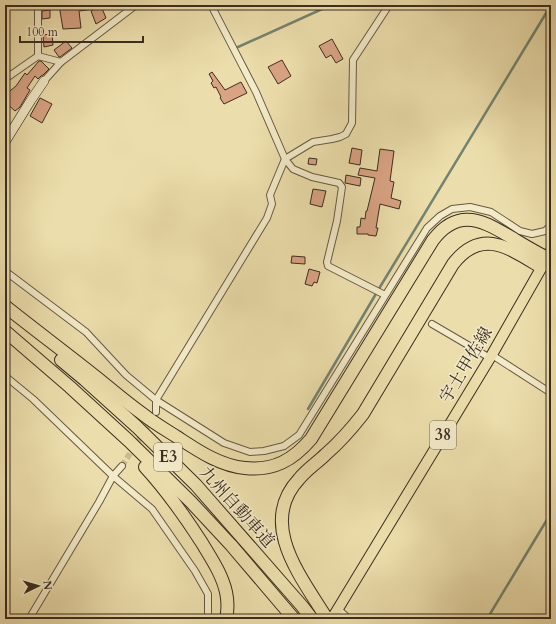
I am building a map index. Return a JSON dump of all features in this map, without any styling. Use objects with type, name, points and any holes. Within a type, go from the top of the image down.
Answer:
[{"type":"highway","points":[[5,306],[145,416],[196,450],[230,465],[244,468],[258,468],[283,463],[294,456],[311,439],[432,240],[439,231],[456,221],[464,220],[483,222],[493,226],[546,259]]},
{"type":"highway","points":[[333,615],[295,566],[288,553],[282,525],[286,498],[291,488],[299,478],[346,435],[363,414],[459,256],[467,249],[486,243],[546,259]]},
{"type":"highway","name":"九州自動車道","points":[[5,313],[85,380],[137,427],[196,486],[312,619]]},
{"type":"highway","points":[[10,335],[124,446],[156,479],[170,496],[216,566],[222,579],[228,604],[226,619]]},
{"type":"highway","name":"九州自動車道","points":[[10,335],[129,441],[191,502],[294,619]]},
{"type":"main road","name":"宇土甲佐線","points":[[333,615],[491,357],[546,259]]},
{"type":"street","points":[[38,5],[38,56]]},
{"type":"street","points":[[5,142],[44,81],[60,62],[136,5]]},
{"type":"street","points":[[211,5],[256,92],[286,159],[294,169],[312,177],[339,183],[342,187],[337,221],[327,262],[328,266],[385,295]]},
{"type":"street","points":[[156,412],[156,400],[267,218],[272,204],[270,195],[286,159],[313,142],[332,139],[346,134],[352,123],[354,60],[389,5]]},
{"type":"street","points":[[38,56],[60,62]]},
{"type":"street","points":[[5,79],[38,56]]},
{"type":"street","points":[[5,271],[86,332],[126,375],[156,400],[224,442],[250,452],[264,451],[284,446],[299,435],[427,228],[440,216],[452,209],[470,207],[491,212],[520,231],[532,234],[545,231],[551,225]]},
{"type":"street","points":[[432,324],[551,392]]},
{"type":"street","points":[[5,376],[32,399],[113,476],[152,509],[196,571],[208,594],[208,619]]},
{"type":"street","points":[[29,619],[113,476],[122,466]]},
{"type":"street","points":[[333,615],[349,619]]},
{"type":"building","points":[[59,5],[95,5],[95,9],[79,11],[81,28],[63,29]]},
{"type":"building","points":[[101,6],[106,18],[96,24],[91,11]]},
{"type":"building","points":[[50,10],[50,18],[42,19],[42,11]]},
{"type":"building","points":[[52,34],[53,45],[44,47],[43,35]]},
{"type":"building","points":[[332,39],[343,59],[336,63],[331,55],[326,58],[319,46]]},
{"type":"building","points":[[66,41],[72,48],[59,57],[54,50]]},
{"type":"building","points":[[282,60],[291,76],[278,84],[268,67]]},
{"type":"building","points":[[39,61],[41,61],[49,69],[38,79],[35,76],[27,88],[30,90],[20,107],[15,111],[5,102],[5,95],[16,86],[25,73],[27,75]]},
{"type":"building","points":[[212,72],[225,90],[241,82],[247,93],[224,104],[216,87],[214,88],[211,83],[213,81],[209,74]]},
{"type":"building","points":[[40,98],[52,104],[42,123],[30,116]]},
{"type":"building","points":[[352,148],[362,150],[360,165],[349,163]]},
{"type":"building","points":[[380,149],[394,151],[390,181],[394,182],[391,198],[401,201],[399,209],[380,204],[376,236],[357,234],[357,227],[360,227],[361,218],[365,219],[375,178],[358,175],[360,168],[377,171]]},
{"type":"building","points":[[309,158],[317,159],[316,165],[308,164]]},
{"type":"building","points":[[346,175],[361,178],[360,186],[345,183]]},
{"type":"building","points":[[313,189],[326,191],[322,207],[310,204]]},
{"type":"building","points":[[292,256],[305,257],[305,264],[291,263]]},
{"type":"building","points":[[309,269],[320,272],[317,283],[314,282],[312,286],[305,284]]},
{"type":"waterway","points":[[238,47],[331,5]]},
{"type":"waterway","points":[[308,409],[551,5]]},
{"type":"waterway","points":[[487,619],[551,513]]},
{"type":"tunnel","points":[[122,466],[152,419]]}]
